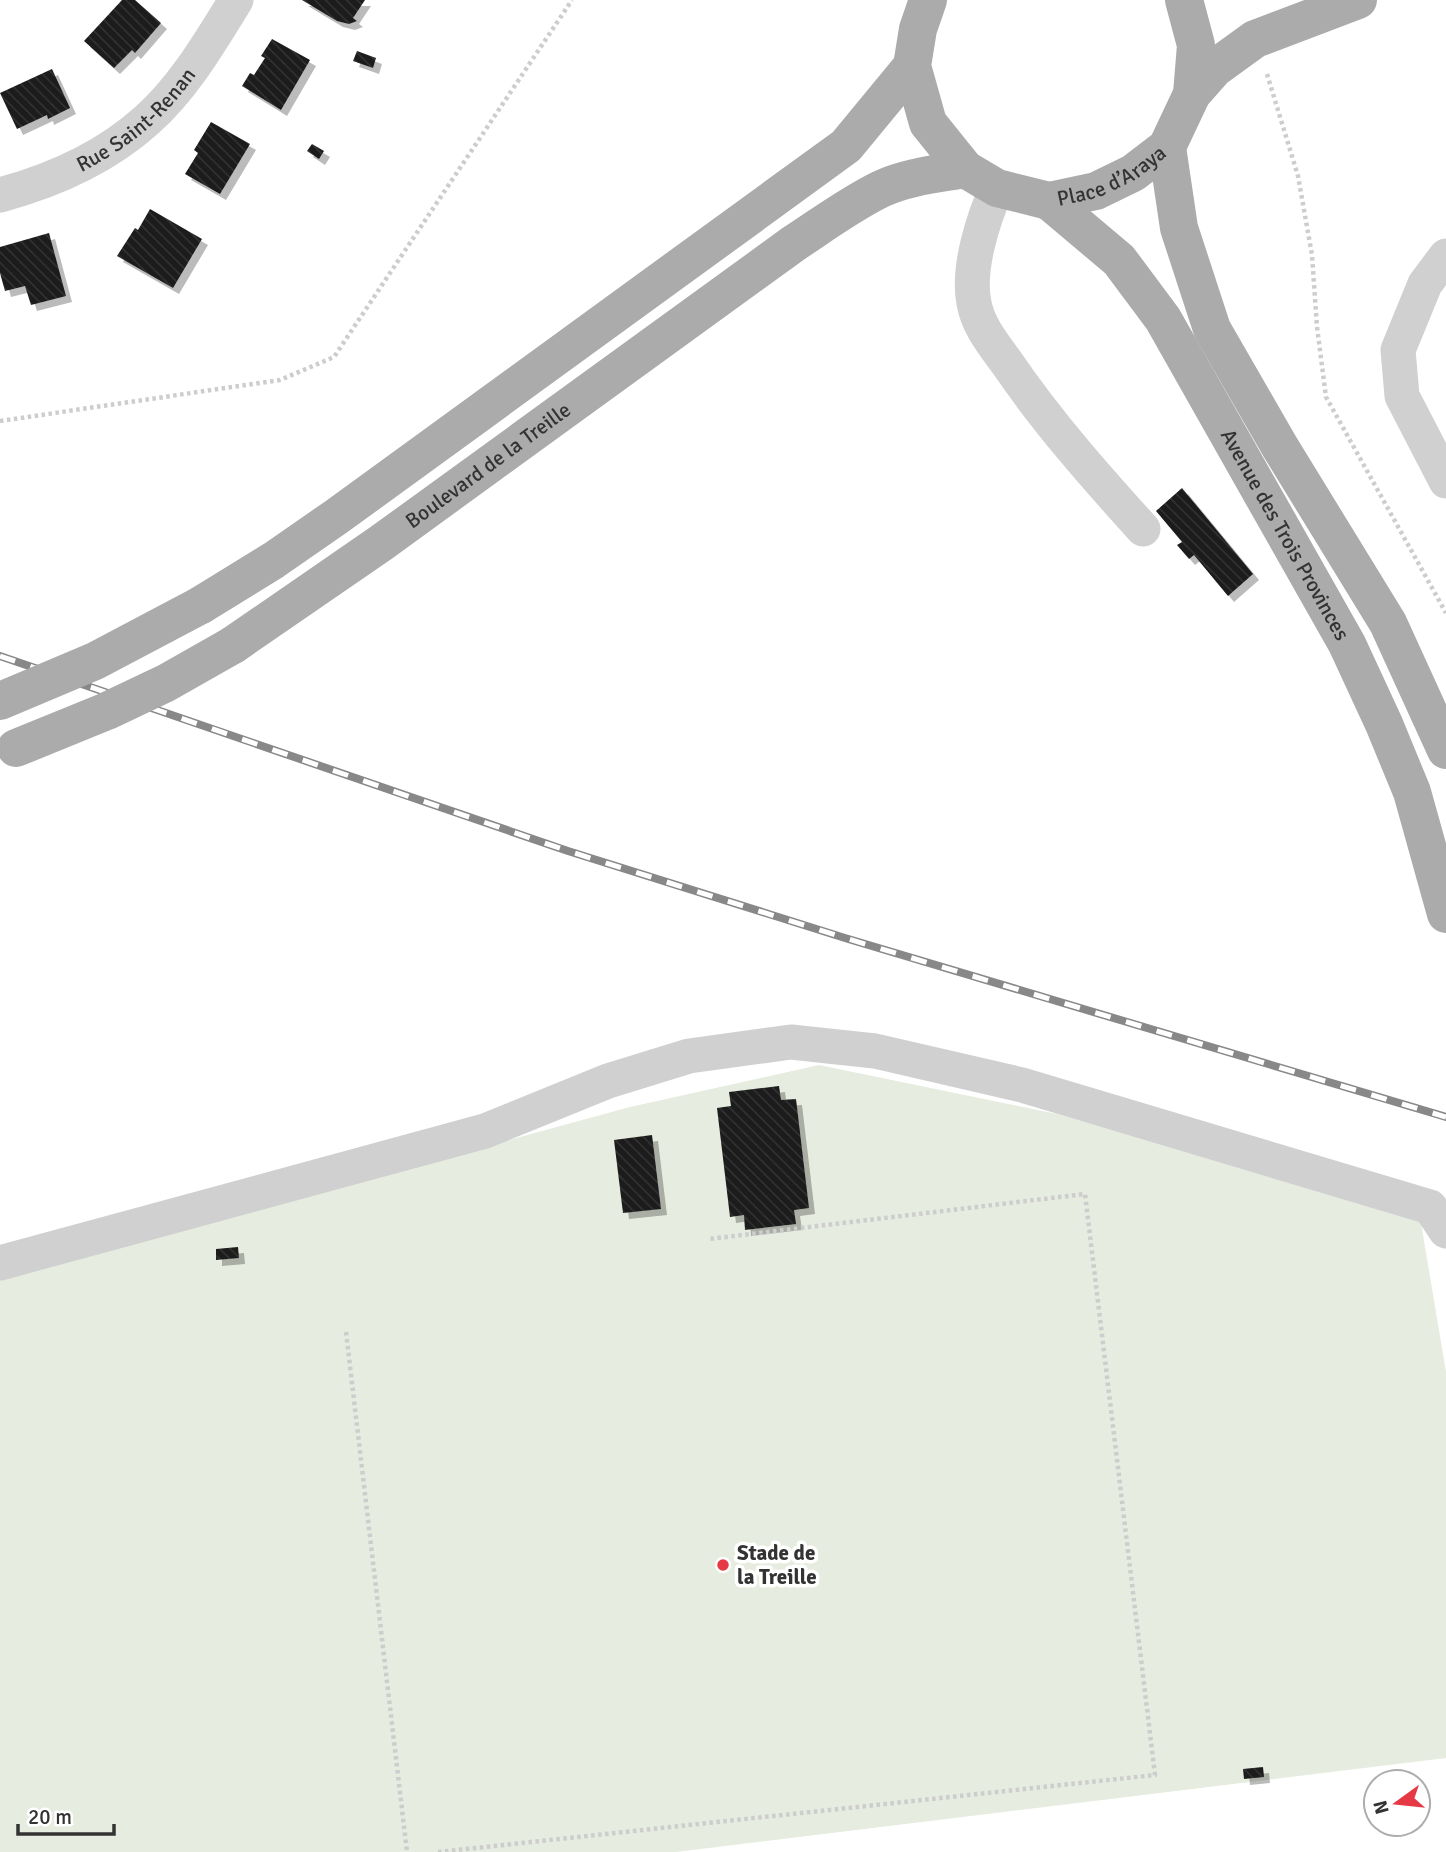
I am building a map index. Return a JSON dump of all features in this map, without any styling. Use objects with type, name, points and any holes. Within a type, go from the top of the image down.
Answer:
[{"type":"main road","points":[[928,0],[918,29],[912,66],[928,123],[981,179]]},
{"type":"main road","name":"Place d’Araya","points":[[981,179],[1049,201],[1096,191],[1133,173],[1167,147],[1192,94],[1196,45],[1184,0]]},
{"type":"main road","points":[[1192,94],[1215,68],[1255,39],[1358,0]]},
{"type":"main road","points":[[0,701],[95,661],[201,605],[274,560],[336,517],[846,146],[912,66]]},
{"type":"main road","name":"Avenue des Trois Provinces","points":[[1167,147],[1179,228],[1212,329],[1439,713],[1446,750]]},
{"type":"main road","name":"Boulevard de la Treille","points":[[8,751],[107,711],[233,645],[381,543],[793,244],[882,188],[920,177],[981,179]]},
{"type":"main road","name":"Avenue des Trois Provinces","points":[[1049,201],[1119,260],[1163,318],[1347,644],[1412,792],[1446,914]]},
{"type":"street","name":"Rue Saint-Renan","points":[[0,195],[50,178],[84,162],[114,145],[147,121],[175,91],[211,42],[236,0]]},
{"type":"street","points":[[981,179],[986,212],[973,282],[974,303],[983,329],[1067,444],[1143,530]]},
{"type":"street","points":[[1446,256],[1424,284],[1398,350],[1402,396],[1446,481]]},
{"type":"street","points":[[0,1263],[485,1131],[608,1081],[689,1056],[791,1042],[875,1051],[1022,1085],[1430,1208],[1446,1231]]},
{"type":"path","points":[[0,421],[280,380],[334,357],[572,0]]},
{"type":"path","points":[[1255,39],[1298,176],[1312,255],[1326,397],[1446,613]]},
{"type":"path","points":[[438,1852],[1155,1775],[1085,1194],[709,1239]]},
{"type":"path","points":[[346,1332],[407,1852]]},
{"type":"shaded area","name":"Stade de la Treille","points":[[819,1065],[1057,1114],[1420,1217],[1446,1372],[1446,1758],[676,1852],[0,1852],[0,1279],[630,1107]]},
{"type":"building","points":[[122,0],[135,0],[161,23],[135,53],[132,50],[114,68],[84,41]]},
{"type":"building","points":[[302,0],[365,0],[353,18],[357,21],[349,24],[337,21]]},
{"type":"building","points":[[272,39],[310,60],[281,110],[242,86],[250,73],[254,75],[265,58],[261,56]]},
{"type":"building","points":[[357,51],[376,58],[373,68],[353,61]]},
{"type":"building","points":[[52,69],[70,108],[48,119],[47,115],[17,129],[0,93]]},
{"type":"building","points":[[211,122],[250,144],[220,194],[185,174],[198,153],[194,150]]},
{"type":"building","points":[[312,144],[324,151],[319,159],[307,151]]},
{"type":"building","points":[[150,209],[202,239],[173,288],[117,256],[135,228],[138,230]]},
{"type":"building","points":[[49,233],[66,296],[31,305],[25,286],[5,291],[0,273],[0,247]]},
{"type":"building","points":[[1182,488],[1253,574],[1228,596],[1194,555],[1189,559],[1177,545],[1182,542],[1156,511]]},
{"type":"building","points":[[779,1086],[781,1100],[796,1099],[809,1208],[794,1210],[796,1224],[745,1230],[744,1215],[730,1217],[717,1108],[731,1106],[729,1092]]},
{"type":"building","points":[[652,1135],[661,1209],[623,1213],[614,1140]]},
{"type":"building","points":[[238,1247],[239,1258],[216,1260],[216,1249]]},
{"type":"building","points":[[1263,1767],[1264,1777],[1244,1779],[1243,1769]]},
{"type":"railway","points":[[0,656],[568,851],[845,938],[1446,1117]]},
{"type":"place","name":"Stade de la Treille","points":[[723,1565]]}]
